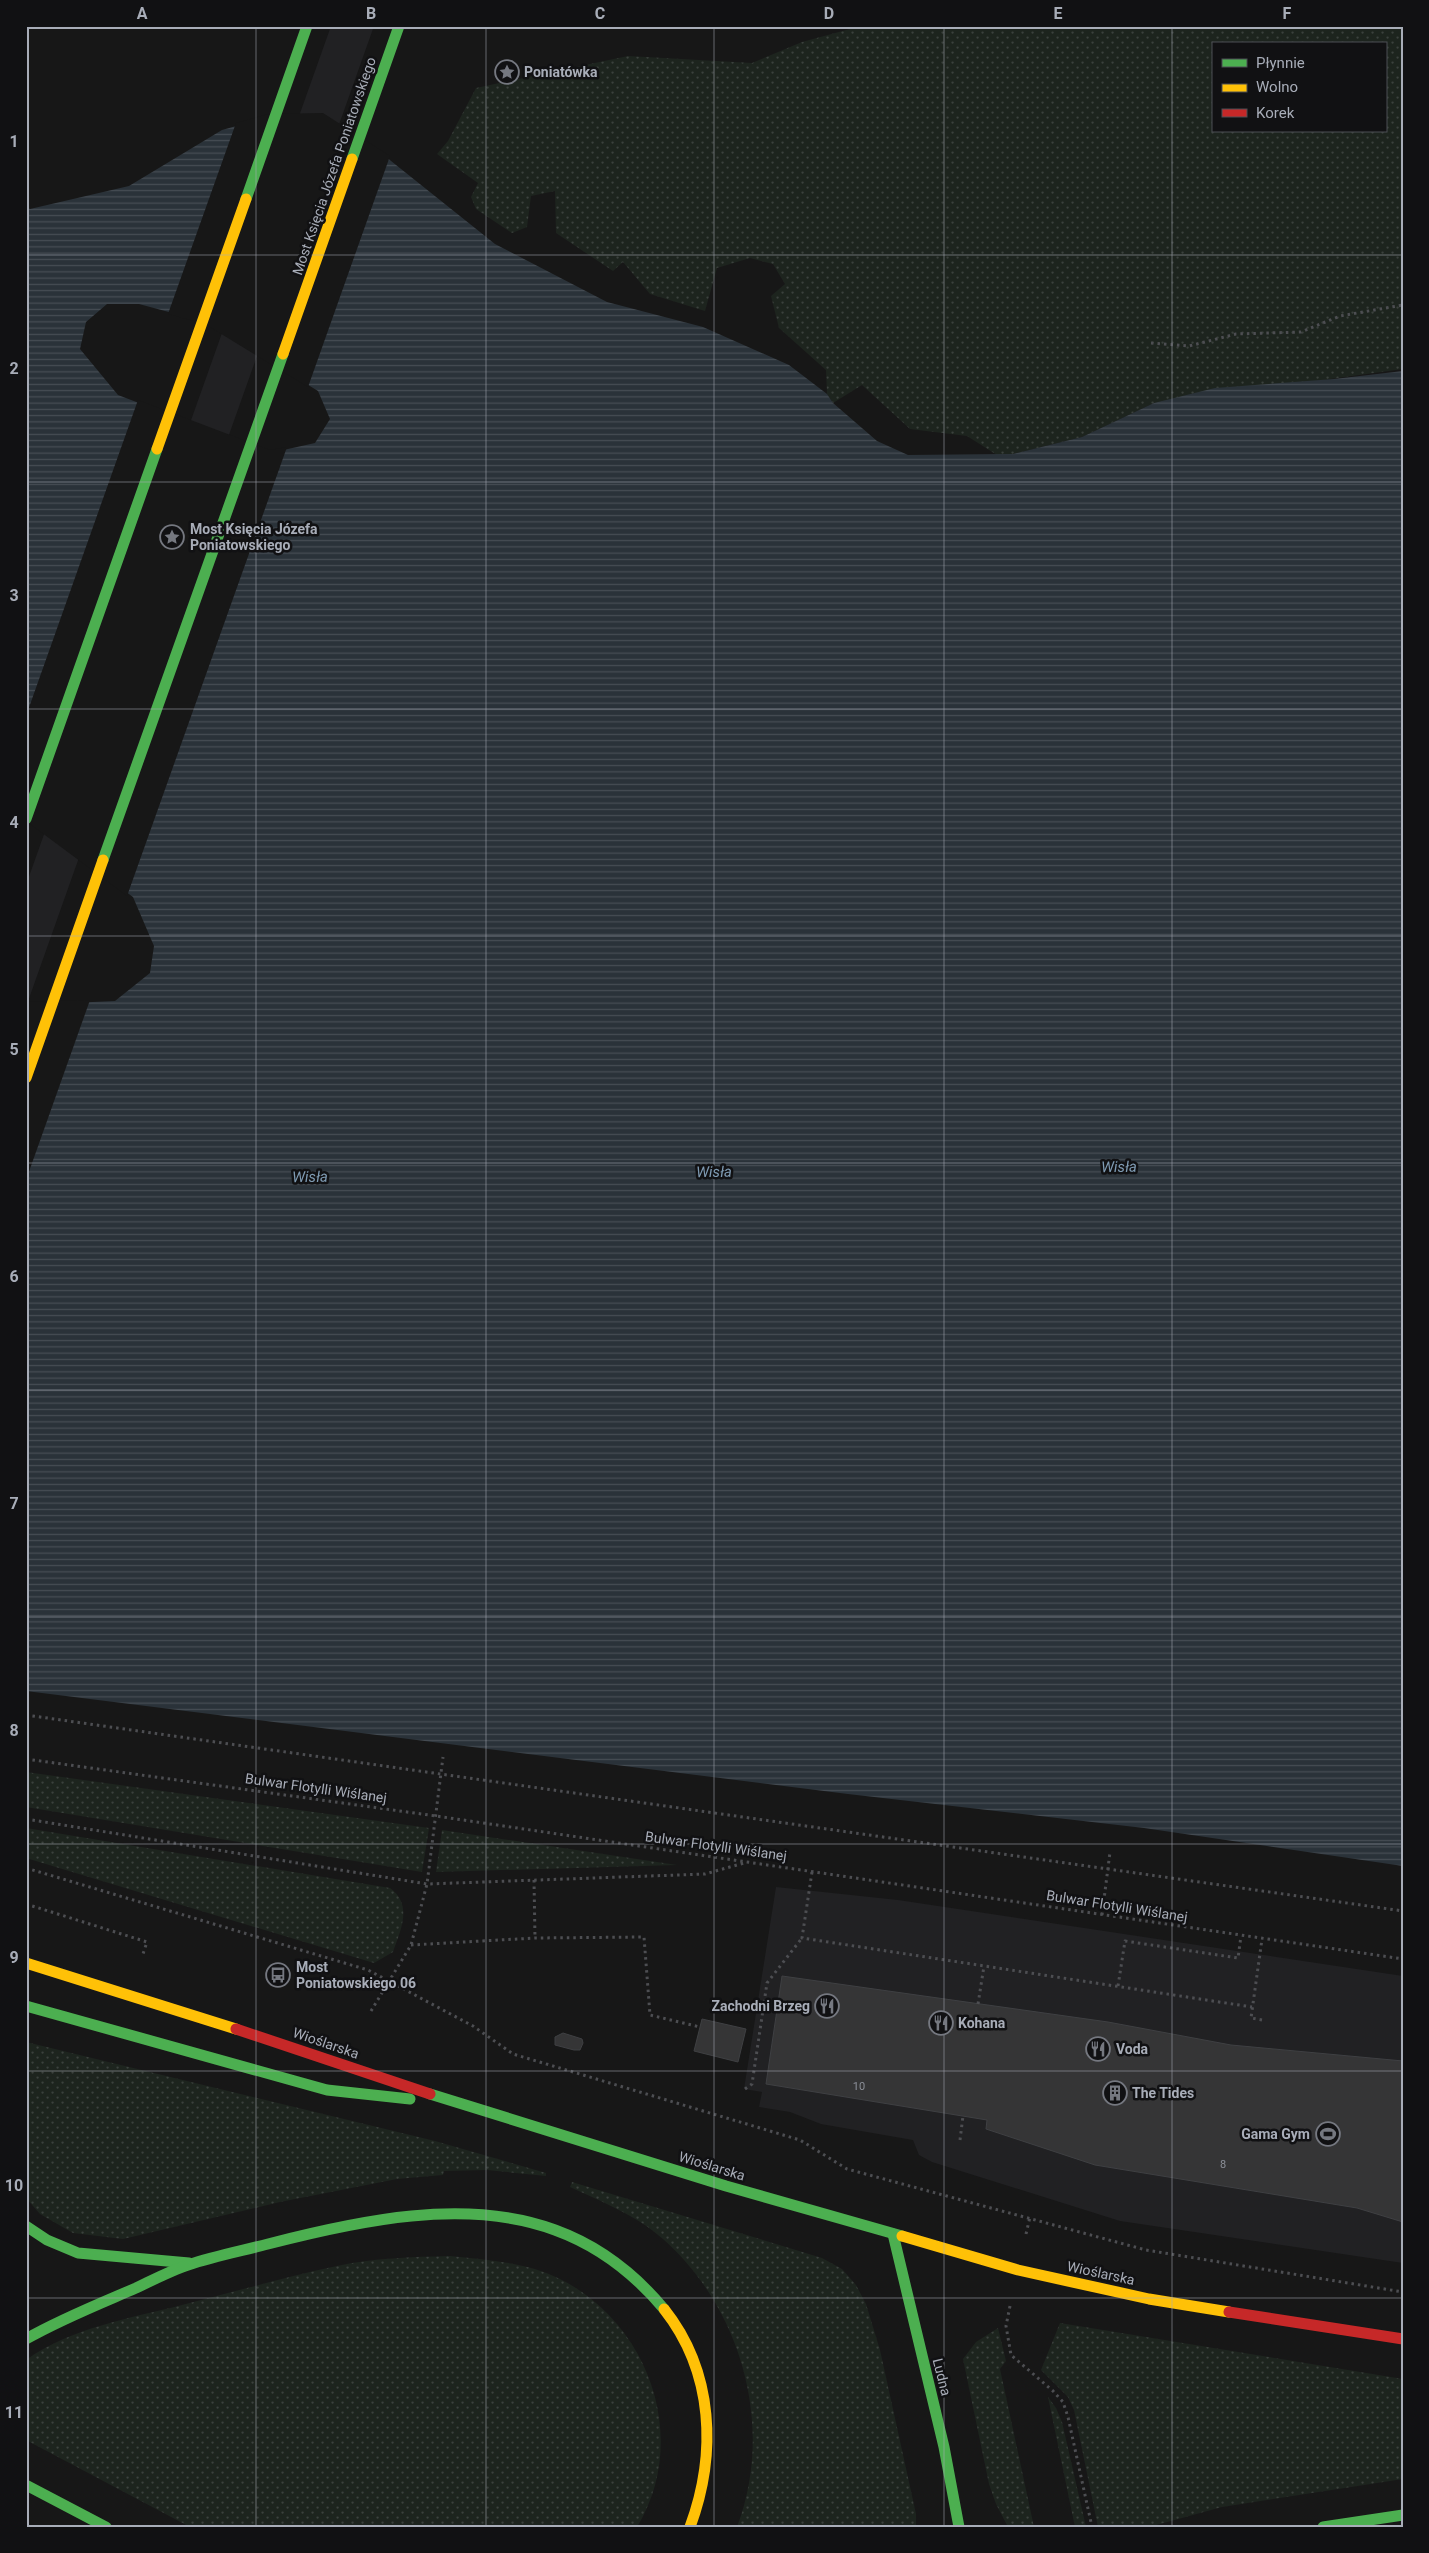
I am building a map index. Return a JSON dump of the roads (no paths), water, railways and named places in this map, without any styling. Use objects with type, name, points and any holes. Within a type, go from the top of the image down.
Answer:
[{"type":"main road","points":[[26,819],[307,26]]},
{"type":"main road","name":"Most Księcia Józefa Poniatowskiego","points":[[26,1078],[399,26]]},
{"type":"main road","name":"Wioślarska","points":[[26,1963],[173,2008],[458,2104],[893,2234],[1082,2286],[1149,2299],[1403,2339]]},
{"type":"main road","points":[[26,2006],[327,2090],[458,2104]]},
{"type":"main road","points":[[26,2339],[64,2319],[193,2263],[360,2222],[424,2217],[477,2218],[530,2223],[548,2228],[584,2242],[622,2267],[663,2308],[692,2354],[705,2393],[709,2436],[702,2499],[690,2527]]},
{"type":"main road","points":[[26,2226],[47,2240],[78,2253],[193,2263]]},
{"type":"main road","name":"Ludna","points":[[893,2234],[944,2447],[959,2527]]},
{"type":"main road","points":[[26,2485],[106,2527]]},
{"type":"main road","points":[[1323,2527],[1403,2515]]},
{"type":"water","name":"Wisła","points":[[269,117],[376,149],[495,244],[607,302],[703,327],[789,365],[827,394],[833,403],[877,441],[908,455],[1013,454],[1082,437],[1154,403],[1215,388],[1334,379],[1403,371],[1403,1866],[1144,1828],[848,1794],[26,1691],[26,1005],[115,1001],[150,973],[154,946],[133,897],[26,818],[26,207],[30,209],[129,186],[222,130]],"holes":[[[107,304],[139,304],[206,322],[318,391],[330,419],[315,443],[270,453],[118,395],[80,349],[86,322]]]},
{"type":"place","name":"Poniatówka","points":[[507,72]]},
{"type":"place","name":"Most Księcia Józefa Poniatowskiego","points":[[172,537]]},
{"type":"place","name":"Most Poniatowskiego 06","points":[[278,1975]]},
{"type":"place","name":"Zachodni Brzeg","points":[[827,2006]]},
{"type":"place","name":"Kohana","points":[[941,2023]]},
{"type":"place","name":"Voda","points":[[1098,2049]]},
{"type":"place","name":"The Tides","points":[[1115,2093]]},
{"type":"place","name":"Gama Gym","points":[[1328,2134]]}]
